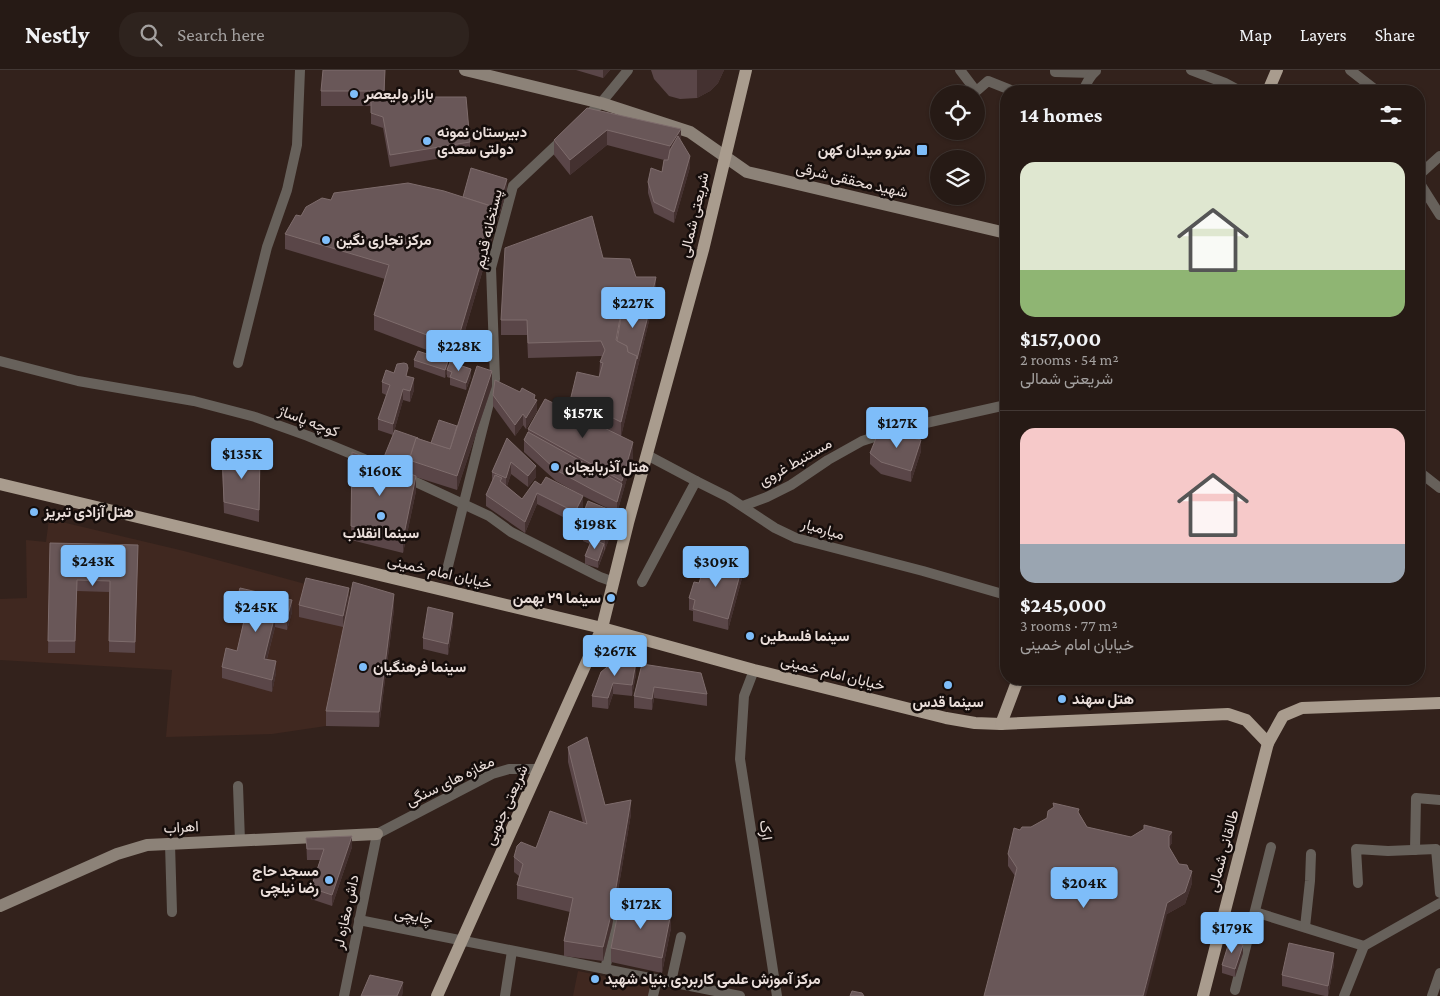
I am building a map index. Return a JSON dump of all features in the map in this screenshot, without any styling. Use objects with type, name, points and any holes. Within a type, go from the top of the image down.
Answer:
[{"type":"main road","name":"شریعتی شمالی","points":[[602,628],[628,523],[703,250],[746,70]]},
{"type":"main road","points":[[1271,85],[1277,70]]},
{"type":"main road","name":"خیابان امام خمینی","points":[[0,484],[602,628],[754,670],[946,718],[975,723],[1001,724],[1228,714],[1246,720],[1268,743]]},
{"type":"main road","name":"شریعتی جنوبی","points":[[437,996],[602,628]]},
{"type":"main road","points":[[1001,724],[1016,685]]},
{"type":"main road","points":[[1268,743],[1282,716],[1302,708],[1440,703]]},
{"type":"main road","name":"طالقانی شمالی","points":[[1202,996],[1268,743]]},
{"type":"street","points":[[238,363],[267,247],[287,190],[297,145],[300,70]]},
{"type":"street","name":"پستخانه قدیم","points":[[446,574],[495,379],[491,268],[513,186],[601,103],[628,70]]},
{"type":"street","points":[[960,70],[970,85]]},
{"type":"street","points":[[1055,70],[1055,72],[1095,72]]},
{"type":"street","points":[[1191,70],[1229,85]]},
{"type":"street","points":[[1350,70],[1369,85]]},
{"type":"street","name":"شهید محققی شرقی","points":[[472,71],[601,103],[690,132],[747,172],[1000,232]]},
{"type":"street","points":[[1086,85],[1095,72]]},
{"type":"street","points":[[983,85],[988,81],[1000,86]]},
{"type":"street","points":[[1425,170],[1440,156]]},
{"type":"street","points":[[1425,191],[1440,215]]},
{"type":"street","name":"کوچه پاساژ","points":[[0,361],[78,380],[194,401],[255,417],[376,464]]},
{"type":"street","name":"مستنبط غروی","points":[[742,506],[767,497],[791,485],[862,441],[899,429],[1000,406]]},
{"type":"street","name":"میارمیار","points":[[647,455],[728,497],[775,528],[796,538],[1000,593]]},
{"type":"street","points":[[393,472],[465,504],[489,516],[511,532],[600,577],[614,582]]},
{"type":"street","points":[[1425,476],[1440,488]]},
{"type":"street","points":[[642,582],[696,482]]},
{"type":"street","name":"ارک","points":[[754,670],[744,696],[740,759],[777,996]]},
{"type":"street","name":"مغازه های سنگی","points":[[377,834],[492,774],[509,769],[540,769]]},
{"type":"street","points":[[238,786],[240,841]]},
{"type":"street","points":[[1415,850],[1416,798],[1440,800]]},
{"type":"street","name":"اهراب","points":[[0,906],[117,854],[147,846],[377,834]]},
{"type":"street","name":"داش مغازه لر","points":[[344,996],[377,834]]},
{"type":"street","points":[[170,844],[172,912]]},
{"type":"street","points":[[1235,990],[1271,847]]},
{"type":"street","points":[[1358,883],[1356,849],[1388,851],[1436,849],[1440,893]]},
{"type":"street","points":[[1305,927],[1311,854]]},
{"type":"street","points":[[1344,996],[1364,946],[1440,903]]},
{"type":"street","points":[[1255,912],[1364,946]]},
{"type":"street","points":[[605,969],[618,915]]},
{"type":"street","name":"چایچی","points":[[359,920],[462,942]]},
{"type":"street","points":[[670,982],[681,937]]},
{"type":"street","points":[[462,942],[740,996]]},
{"type":"street","points":[[504,996],[512,951]]},
{"type":"street","points":[[1432,996],[1440,973]]},
{"type":"street","points":[[653,996],[657,979]]},
{"type":"shaded area","points":[[49,519],[184,551],[353,597],[326,726],[272,734],[166,737],[172,670],[0,660],[0,599],[27,598],[26,540],[46,542]]},
{"type":"shaded area","name":"مرکز آموزش علمی کاربردی بنیاد شهید","points":[[578,971],[651,986],[648,996],[573,996]]},
{"type":"building","points":[[323,70],[385,70],[384,91],[321,91]]},
{"type":"building","name":"دبیرستان نمونه دولتی سعدی","points":[[371,97],[466,97],[470,142],[390,155],[383,117],[371,113]]},
{"type":"building","points":[[587,108],[681,129],[670,146],[607,130],[570,160],[554,140]]},
{"type":"building","points":[[678,136],[690,156],[674,212],[654,202],[648,182],[651,168],[662,172],[664,160],[668,160],[670,150]]},
{"type":"building","points":[[471,168],[507,179],[497,211],[497,208],[463,197]]},
{"type":"building","points":[[408,183],[444,191],[497,208],[456,346],[374,315],[389,265],[285,234],[296,215],[301,216],[306,207],[322,198],[331,200],[334,193]]},
{"type":"building","points":[[592,216],[603,258],[630,259],[636,277],[656,277],[650,304],[641,303],[621,313],[616,340],[627,346],[628,352],[637,356],[621,422],[571,397],[577,372],[599,377],[603,363],[600,362],[605,350],[601,341],[528,343],[527,320],[501,320],[505,248]]},
{"type":"building","points":[[641,307],[650,308],[637,359],[637,356],[628,352],[627,346],[617,341],[621,317]]},
{"type":"building","points":[[418,351],[448,361],[445,370],[414,360]]},
{"type":"building","points":[[450,362],[471,369],[466,383],[450,377],[452,372],[447,370]]},
{"type":"building","points":[[397,364],[407,364],[408,368],[406,376],[414,378],[410,391],[403,389],[393,424],[378,419],[390,385],[382,382],[386,370],[394,373]]},
{"type":"building","points":[[477,366],[492,371],[457,476],[409,460],[416,438],[450,449]]},
{"type":"building","points":[[495,380],[520,392],[522,388],[535,395],[534,399],[537,400],[526,418],[523,414],[515,425],[493,395]]},
{"type":"building","points":[[545,399],[633,442],[622,481],[528,429]]},
{"type":"building","points":[[439,420],[457,426],[450,449],[431,443]]},
{"type":"building","points":[[915,427],[913,438],[921,440],[911,471],[881,462],[870,453],[877,436]]},
{"type":"building","points":[[395,430],[418,438],[416,438],[408,466],[384,457]]},
{"type":"building","points":[[528,432],[622,484],[617,502],[556,470],[524,440]]},
{"type":"building","points":[[507,438],[536,466],[528,476],[511,462],[506,478],[492,472]]},
{"type":"building","name":"سینما انقلاب","points":[[352,452],[416,476],[403,539],[351,526]]},
{"type":"building","points":[[222,453],[260,455],[259,510],[224,502]]},
{"type":"building","points":[[495,475],[502,478],[500,481],[522,499],[535,481],[541,485],[546,477],[583,496],[575,512],[537,493],[525,522],[486,495]]},
{"type":"building","points":[[588,501],[615,512],[605,539],[583,530],[587,521],[581,519]]},
{"type":"building","points":[[592,539],[604,544],[598,561],[585,556]]},
{"type":"building","points":[[50,543],[138,545],[135,642],[109,641],[110,581],[77,580],[75,641],[48,641]]},
{"type":"building","points":[[707,558],[742,567],[728,619],[693,609],[695,600],[689,598],[694,582],[699,583]]},
{"type":"building","points":[[306,578],[349,588],[343,616],[299,605]]},
{"type":"building","name":"سینما فرهنگیان","points":[[353,582],[394,594],[379,712],[326,711]]},
{"type":"building","points":[[240,588],[292,600],[287,618],[275,615],[264,659],[276,661],[272,680],[222,667],[226,648],[237,651],[247,608],[235,606]]},
{"type":"building","points":[[428,607],[453,613],[448,644],[423,638]]},
{"type":"building","points":[[617,659],[636,662],[632,685],[613,683],[608,698],[592,696],[601,672]]},
{"type":"building","points":[[642,664],[701,673],[707,694],[654,687],[652,699],[634,696]]},
{"type":"building","points":[[587,737],[605,805],[631,800],[612,911],[603,947],[564,941],[573,898],[517,885],[523,864],[514,857],[517,846],[521,842],[536,848],[550,811],[587,824],[568,747]]},
{"type":"building","points":[[1053,803],[1079,809],[1078,812],[1087,827],[1131,837],[1144,829],[1144,825],[1172,832],[1169,836],[1169,847],[1179,864],[1187,865],[1189,870],[1192,871],[1185,892],[1167,903],[1143,996],[984,996],[1017,868],[1008,854],[1014,828],[1020,830],[1022,827],[1031,827],[1047,818],[1048,811],[1054,807]]},
{"type":"building","name":"مسجد حاج رضا نیلچی","points":[[352,836],[332,895],[311,888],[324,849],[307,849],[306,838]]},
{"type":"building","points":[[620,903],[671,913],[662,958],[611,948]]},
{"type":"building","points":[[1230,939],[1243,945],[1235,969],[1222,965]]},
{"type":"building","points":[[1289,943],[1334,953],[1328,986],[1282,975]]},
{"type":"building","points":[[370,975],[403,982],[397,996],[361,996]]},
{"type":"building","points":[[852,991],[862,993],[864,996],[850,996]]},
{"type":"place","name":"بازار ولیعصر","points":[[354,94]]},
{"type":"place","name":"دبیرستان نمونه دولتی سعدی","points":[[427,141]]},
{"type":"place","name":"مترو میدان کهن","points":[[922,150]]},
{"type":"place","name":"مرکز تجاری نگین","points":[[326,240]]},
{"type":"place","name":"هتل آذربایجان","points":[[555,467]]},
{"type":"place","name":"هتل آزادی تبریز","points":[[34,512]]},
{"type":"place","name":"سینما انقلاب","points":[[381,516]]},
{"type":"place","name":"سینما ٢٩ بهمن","points":[[611,598]]},
{"type":"place","name":"سینما فلسطین","points":[[750,636]]},
{"type":"place","name":"سینما فرهنگیان","points":[[363,667]]},
{"type":"place","name":"سینما قدس","points":[[948,685]]},
{"type":"place","name":"هتل سهند","points":[[1062,699]]},
{"type":"place","name":"مسجد حاج رضا نیلچی","points":[[329,880]]},
{"type":"place","name":"مرکز آموزش علمی کاربردی بنیاد شهید","points":[[595,979]]}]
